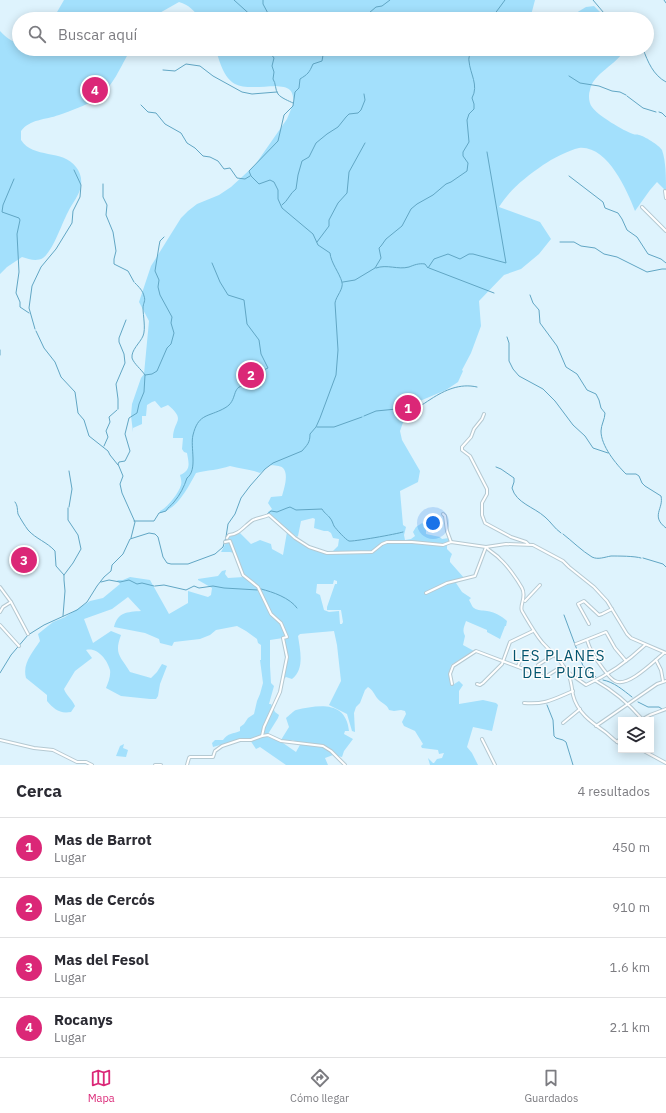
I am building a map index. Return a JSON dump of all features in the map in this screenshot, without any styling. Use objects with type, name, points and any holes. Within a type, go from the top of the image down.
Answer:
[{"type":"street","points":[[665,191],[666,198]]},
{"type":"street","points":[[642,207],[666,230]]},
{"type":"street","points":[[484,414],[474,429],[471,437],[462,446],[462,449],[470,456],[487,489],[487,494],[482,503],[483,519],[488,526],[528,544]]},
{"type":"street","points":[[227,538],[229,535],[233,535],[252,521],[269,515],[295,538],[309,547],[327,553],[372,552],[387,542],[412,542],[443,545],[451,542],[486,547],[506,544],[528,544],[536,546],[563,561],[594,587],[607,601],[631,638],[665,653]]},
{"type":"street","points":[[444,515],[451,542]]},
{"type":"street","points":[[225,542],[230,541],[243,575],[258,587],[271,614],[281,623],[287,637],[283,638],[287,657],[280,692],[264,727],[262,736]]},
{"type":"street","points":[[426,593],[448,583],[475,576],[486,547]]},
{"type":"street","points":[[486,547],[502,560],[512,573],[524,591],[524,602]]},
{"type":"street","points":[[463,575],[465,579]]},
{"type":"street","points":[[540,585],[524,602],[521,608],[533,631],[567,672],[572,685],[573,696],[580,709],[589,720],[617,742]]},
{"type":"street","points":[[0,587],[11,602],[28,634]]},
{"type":"street","points":[[0,612],[3,607],[11,602]]},
{"type":"street","points":[[589,624],[578,604],[584,602],[596,614],[602,614],[612,609]]},
{"type":"street","points":[[0,625],[19,646]]},
{"type":"street","points":[[477,684],[480,685],[483,683],[498,669],[504,661],[510,642],[533,631]]},
{"type":"street","points":[[576,644],[606,632],[615,648],[626,661]]},
{"type":"street","points":[[587,640],[593,654],[615,681],[624,682],[638,675],[665,653]]},
{"type":"street","points":[[567,672],[586,685],[608,674],[645,645]]},
{"type":"street","points":[[452,684],[450,674],[453,666],[476,651],[545,677],[561,667],[564,667]]},
{"type":"street","points":[[518,666],[521,659],[530,654]]},
{"type":"street","points":[[538,665],[554,655]]},
{"type":"street","points":[[596,726],[658,684],[665,682],[656,660]]},
{"type":"street","points":[[596,681],[607,687],[629,704],[639,717]]},
{"type":"street","points":[[524,703],[545,703],[573,691]]},
{"type":"street","points":[[563,723],[580,709]]},
{"type":"street","points":[[648,717],[666,709]]},
{"type":"street","points":[[187,765],[190,757],[213,757],[220,747],[240,740],[251,740],[268,735],[281,741],[323,746],[331,750],[345,765]]},
{"type":"street","points":[[482,739],[495,765]]},
{"type":"street","points":[[0,740],[34,748],[53,750],[77,762],[86,762],[92,765]]},
{"type":"street","points":[[648,753],[666,763]]},
{"type":"street","points":[[155,765],[161,765]]},
{"type":"shaded area","points":[[64,0],[535,0],[532,12],[195,12],[186,5],[179,2],[161,12],[57,12]]},
{"type":"shaded area","points":[[594,6],[600,12],[578,12],[586,7]]},
{"type":"shaded area","points":[[0,31],[12,40],[12,56],[127,56],[108,88],[96,99],[83,106],[54,117],[33,122],[21,131],[21,140],[26,146],[33,150],[70,161],[80,173],[81,185],[78,196],[68,212],[54,243],[47,254],[38,260],[22,257],[7,267],[0,274]]},
{"type":"shaded area","points":[[218,56],[620,56],[600,74],[592,84],[589,94],[590,103],[599,114],[611,122],[629,132],[644,137],[655,143],[662,150],[665,164],[666,191],[657,182],[635,211],[627,192],[614,170],[607,161],[589,149],[575,149],[547,163],[530,174],[508,195],[499,207],[540,222],[551,239],[539,254],[521,269],[504,275],[479,301],[481,326],[458,382],[446,390],[415,403],[407,411],[400,431],[402,440],[420,471],[418,482],[400,491],[403,525],[406,527],[404,535],[405,540],[411,539],[415,536],[413,532],[416,527],[422,523],[426,526],[426,534],[440,537],[442,539],[449,538],[450,542],[447,543],[447,549],[452,554],[450,562],[465,579],[456,583],[462,592],[471,598],[469,600],[474,608],[495,613],[507,621],[500,639],[487,632],[487,630],[466,621],[463,645],[474,651],[451,665],[449,674],[451,686],[459,681],[463,685],[459,691],[459,704],[483,700],[496,703],[498,705],[492,731],[473,727],[467,747],[478,765],[430,765],[428,758],[434,763],[437,759],[442,758],[444,753],[439,754],[438,750],[422,748],[421,746],[423,744],[415,731],[404,726],[402,722],[406,714],[405,711],[389,710],[387,706],[377,698],[368,687],[365,690],[354,713],[355,732],[352,731],[347,714],[337,709],[343,714],[347,721],[349,731],[345,731],[344,734],[353,739],[344,751],[342,757],[333,755],[325,758],[328,765],[286,765],[260,747],[256,749],[250,740],[235,741],[213,747],[212,743],[215,740],[223,740],[229,735],[240,731],[240,727],[254,714],[263,683],[260,660],[261,645],[258,643],[257,639],[237,626],[216,630],[210,635],[200,639],[174,642],[172,646],[160,643],[159,639],[145,633],[114,627],[118,618],[124,614],[141,611],[128,597],[112,609],[84,619],[93,643],[111,631],[121,635],[118,651],[130,672],[151,678],[162,664],[167,666],[156,699],[121,696],[106,688],[110,675],[109,666],[104,658],[94,650],[86,650],[92,658],[75,671],[64,689],[75,706],[71,712],[60,712],[55,709],[47,701],[47,695],[26,678],[25,673],[27,663],[40,641],[38,634],[53,622],[65,617],[90,601],[103,598],[120,584],[117,580],[123,580],[130,577],[150,580],[169,614],[188,603],[188,591],[208,597],[211,595],[212,588],[198,579],[218,576],[222,571],[226,570],[225,574],[228,578],[244,577],[234,553],[221,552],[229,537],[240,533],[251,544],[260,540],[271,544],[272,549],[283,555],[287,532],[309,548],[330,554],[338,546],[339,539],[333,538],[331,533],[314,528],[315,519],[313,518],[301,521],[297,537],[268,515],[268,512],[272,509],[268,503],[271,497],[282,496],[285,486],[286,474],[283,468],[279,466],[270,465],[260,473],[230,466],[196,473],[182,497],[172,507],[160,513],[160,511],[169,504],[178,492],[181,484],[180,475],[188,469],[187,453],[182,449],[183,438],[173,438],[178,421],[177,414],[168,405],[161,408],[155,401],[152,402],[147,405],[146,416],[142,416],[142,424],[133,428],[133,432],[131,416],[132,404],[141,378],[144,374],[149,321],[139,302],[151,266],[181,218],[188,211],[197,204],[219,195],[231,187],[255,165],[287,119],[294,102],[291,91],[286,87],[241,86],[231,81],[225,73]],"holes":[[[334,580],[337,581],[337,584],[335,584],[327,610],[341,610],[342,624],[340,624],[339,611],[329,612],[324,610],[320,595],[316,593],[317,584],[333,584]],[[334,631],[341,681],[329,705],[337,709],[322,706],[304,708],[295,711],[286,718],[289,727],[281,740],[292,740],[301,743],[296,752],[283,743],[268,737],[268,734],[279,715],[275,712],[271,704],[269,704],[274,686],[271,683],[270,640],[283,638],[285,658],[287,657],[283,680],[286,677],[292,679],[299,670],[301,659],[298,636],[300,634]]]},
{"type":"shaded area","points":[[124,744],[123,748],[128,750],[126,757],[116,756],[120,746]]},
{"type":"waterway","points":[[234,0],[247,12]]},
{"type":"waterway","points":[[263,0],[263,4],[267,12]]},
{"type":"waterway","points":[[370,12],[376,7],[382,6],[390,0]]},
{"type":"waterway","points":[[496,12],[505,0]]},
{"type":"waterway","points":[[593,0],[603,12]]},
{"type":"waterway","points":[[272,56],[274,58],[272,66],[274,72],[273,79],[277,92],[281,97],[293,103]]},
{"type":"waterway","points":[[323,56],[322,61],[313,64],[308,73],[300,79],[299,88],[295,92],[293,106],[284,115],[278,141],[249,171],[251,176],[259,184],[270,180],[274,182],[278,190],[278,199],[282,208],[313,234],[318,245],[330,253],[342,282]]},
{"type":"waterway","points":[[343,282],[355,280],[375,268],[381,258],[379,248],[386,239],[402,226],[411,209],[467,171],[468,163],[463,156],[463,152],[469,142],[467,120],[469,114],[474,109],[472,98],[475,89],[469,60],[470,56]]},
{"type":"waterway","points":[[646,56],[654,72],[666,82]]},
{"type":"waterway","points":[[163,70],[175,71],[186,64],[200,66],[213,76],[242,92],[252,94],[277,92]]},
{"type":"waterway","points":[[569,76],[580,83],[599,86],[626,95]]},
{"type":"waterway","points":[[282,205],[296,189],[302,161],[309,157],[316,143],[338,127],[349,114],[358,113],[361,110],[365,100],[364,94]]},
{"type":"waterway","points":[[627,96],[643,108],[656,112]]},
{"type":"waterway","points":[[141,105],[148,112],[156,113],[165,124],[181,133],[187,143],[203,156],[210,157],[218,161],[224,169],[230,168],[237,178],[245,179],[250,176]]},
{"type":"waterway","points":[[659,112],[666,117]]},
{"type":"waterway","points":[[317,242],[329,226],[329,220],[338,203],[347,193],[349,172],[365,143]]},
{"type":"waterway","points":[[376,268],[405,268],[417,264],[425,264],[428,268],[434,259],[448,254],[460,259],[469,254],[473,254],[506,263],[487,152]]},
{"type":"waterway","points":[[35,329],[29,308],[32,286],[41,267],[56,249],[72,223],[73,211],[80,197],[81,185],[74,170]]},
{"type":"waterway","points":[[569,176],[603,202],[605,208],[618,213],[627,230],[637,237],[648,254],[661,259],[666,263]]},
{"type":"waterway","points":[[14,179],[3,205],[2,212],[19,218],[20,220],[17,234],[19,272],[16,293],[20,302],[20,307],[29,313]]},
{"type":"waterway","points":[[103,184],[103,197],[107,205],[106,215],[113,232],[116,251],[114,264],[128,271],[134,282]]},
{"type":"waterway","points":[[131,538],[135,522],[122,493],[120,484],[123,476],[118,464],[119,462],[125,461],[130,451],[125,434],[129,418],[137,413],[144,392],[145,375],[152,374],[157,371],[167,348],[171,344],[174,333],[171,323],[172,317],[160,295],[158,287],[159,280],[155,271],[160,241],[164,237]]},
{"type":"waterway","points":[[560,242],[574,242],[581,246],[595,248],[604,254],[617,257],[647,272],[666,269]]},
{"type":"waterway","points":[[134,521],[154,521],[159,513],[166,511],[180,494],[192,470],[192,440],[197,424],[203,418],[228,406],[240,386],[251,386],[256,377],[268,368],[261,354],[259,340],[247,324],[244,300],[228,295],[220,282],[212,263]]},
{"type":"waterway","points":[[429,268],[494,293]]},
{"type":"waterway","points":[[0,673],[11,655],[28,635],[44,625],[77,610],[87,602],[97,586],[111,571],[112,565],[123,554],[130,539],[149,533],[155,534],[158,537],[163,557],[167,563],[171,564],[188,564],[215,554],[223,547],[228,524],[235,514],[241,498],[250,486],[265,469],[273,463],[302,451],[309,442],[310,434],[316,427],[336,375],[338,350],[335,303],[342,287],[342,282]]},
{"type":"waterway","points":[[135,283],[142,291],[145,298],[143,308],[144,330],[143,336],[134,349],[132,358],[145,375]]},
{"type":"waterway","points":[[530,295],[533,303],[539,310],[540,323],[557,346],[566,367],[577,374],[587,390],[596,394],[599,400],[601,408],[605,413],[601,431],[606,449],[626,474],[636,474],[645,486],[661,496],[661,505],[658,516],[661,524],[666,528]]},
{"type":"waterway","points":[[118,409],[116,384],[125,363],[119,338],[126,320]]},
{"type":"waterway","points":[[36,331],[44,348],[55,362],[61,377],[75,392],[78,413],[84,420],[89,436],[108,451],[118,465]]},
{"type":"waterway","points":[[507,337],[509,343],[509,361],[519,376],[543,389],[555,401],[573,425],[585,436],[593,448],[608,453]]},
{"type":"waterway","points":[[0,350],[0,355]]},
{"type":"waterway","points":[[364,416],[376,411],[417,407],[453,388],[465,386],[477,387]]},
{"type":"waterway","points":[[104,446],[108,437],[106,431],[110,422],[109,417],[117,410]]},
{"type":"waterway","points":[[317,427],[334,427],[362,417]]},
{"type":"waterway","points":[[496,467],[514,478],[512,488],[517,497],[541,513],[561,533]]},
{"type":"waterway","points":[[69,471],[72,489],[69,507]]},
{"type":"waterway","points":[[15,502],[18,514],[28,530],[55,551],[56,566],[64,575],[65,591],[63,616]]},
{"type":"waterway","points":[[257,518],[266,515],[271,511],[277,512],[290,507],[296,510],[322,509],[343,537],[349,541],[375,538],[403,532]]},
{"type":"waterway","points":[[64,575],[81,549],[78,535],[68,520],[68,508]]},
{"type":"waterway","points":[[563,534],[594,558],[611,556],[631,556],[641,558]]},
{"type":"waterway","points":[[643,558],[663,564],[666,567]]},
{"type":"waterway","points":[[101,582],[109,580],[120,582],[129,580],[137,584],[142,583],[154,586]]},
{"type":"waterway","points":[[155,586],[164,585],[186,590],[194,586],[199,588],[213,586],[258,590]]},
{"type":"waterway","points":[[261,589],[286,598],[297,608]]},
{"type":"waterway","points":[[564,615],[583,666],[596,677]]},
{"type":"waterway","points":[[603,680],[615,684],[632,697]]},
{"type":"waterway","points":[[638,702],[648,707],[659,707],[662,709]]},
{"type":"waterway","points":[[547,705],[553,720],[554,736],[566,742],[573,765]]},
{"type":"place","name":"Rocanys","points":[[95,90]]},
{"type":"place","name":"Mas de Cercós","points":[[251,375]]},
{"type":"place","name":"Mas de Barrot","points":[[408,408]]},
{"type":"place","name":"Mas del Fesol","points":[[24,560]]},
{"type":"district","name":"LES PLANES DEL PUIG","points":[[559,664]]}]
